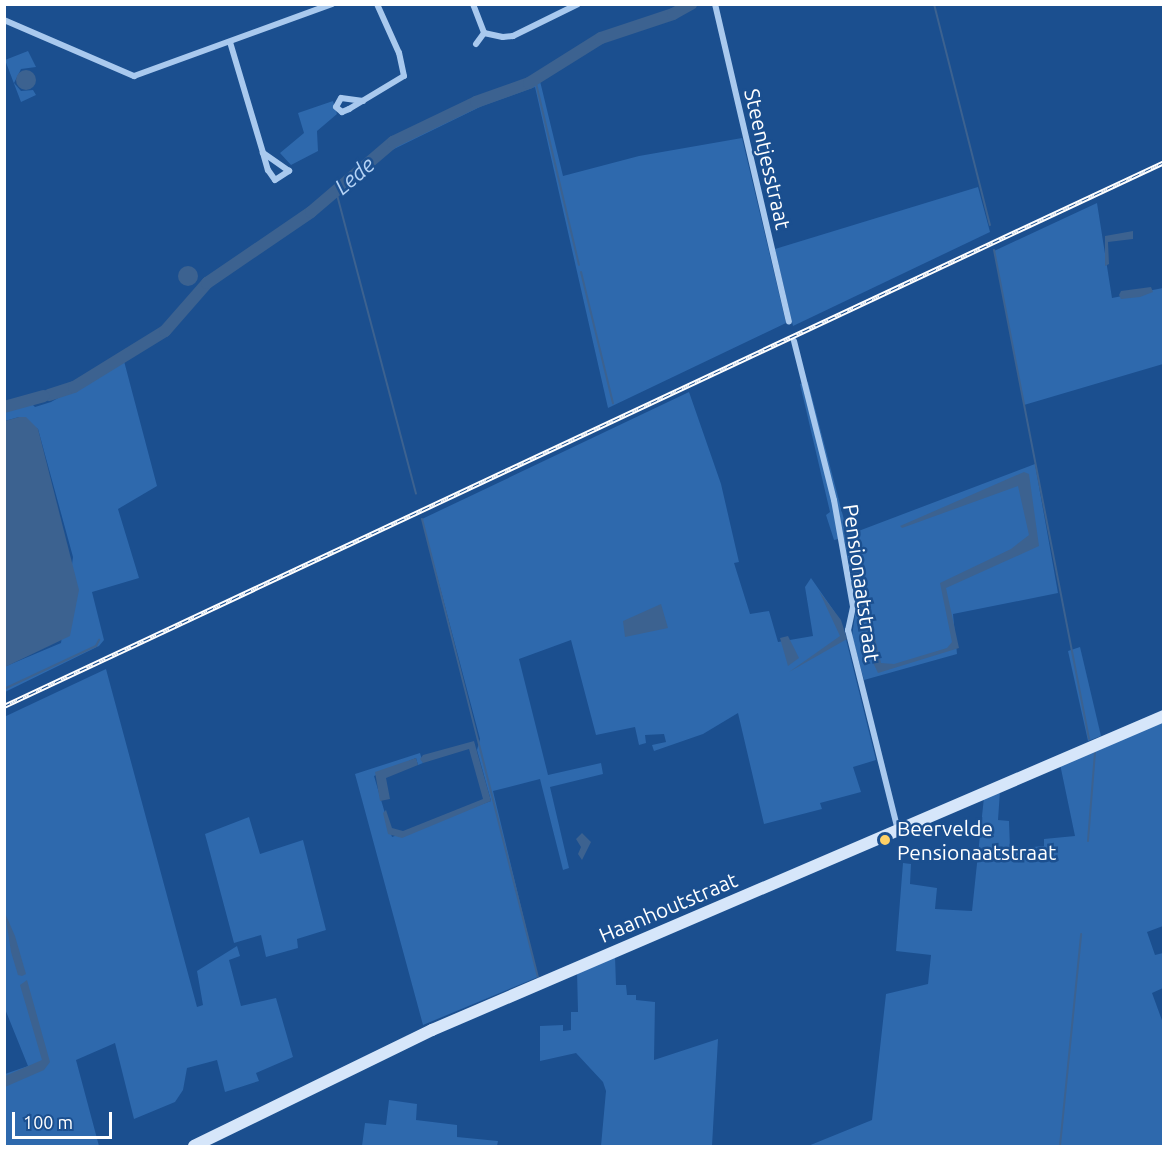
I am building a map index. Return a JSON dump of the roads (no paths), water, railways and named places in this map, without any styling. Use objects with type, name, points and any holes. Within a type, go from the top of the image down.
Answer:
[{"type":"street","points":[[4,20],[134,76],[332,4]]},
{"type":"street","points":[[363,101],[404,76],[399,53],[377,4]]},
{"type":"street","points":[[473,4],[484,33]]},
{"type":"street","points":[[484,33],[513,36],[578,4]]},
{"type":"street","name":"Steentjesstraat","points":[[715,4],[789,321]]},
{"type":"street","points":[[476,44],[484,33]]},
{"type":"street","points":[[230,42],[263,153],[275,180],[289,171],[263,153]]},
{"type":"street","name":"Pensionaatstraat","points":[[794,341],[834,500],[853,607],[848,630],[898,830]]},
{"type":"street","name":"Haanhoutstraat","points":[[194,1146],[432,1029],[1164,716]]},
{"type":"waterway","name":"Lede","points":[[49,395],[74,387],[165,331],[207,283],[311,212],[393,142],[476,102],[529,83],[601,38],[673,14],[691,4]]},
{"type":"waterway","points":[[934,4],[990,225]]},
{"type":"waterway","points":[[535,79],[579,265]]},
{"type":"waterway","points":[[336,191],[416,494]]},
{"type":"waterway","points":[[994,250],[1089,739]]},
{"type":"waterway","points":[[581,272],[613,403]]},
{"type":"waterway","name":"Lede","points":[[4,407],[44,396]]},
{"type":"waterway","points":[[422,519],[538,977]]},
{"type":"waterway","points":[[4,689],[96,646],[99,640]]},
{"type":"waterway","points":[[1088,841],[1095,753]]},
{"type":"waterway","points":[[1060,1146],[1081,934]]},
{"type":"railway","points":[[4,706],[1164,162]]},
{"type":"place","name":"Beervelde Pensionaatstraat","points":[[885,840]]}]
